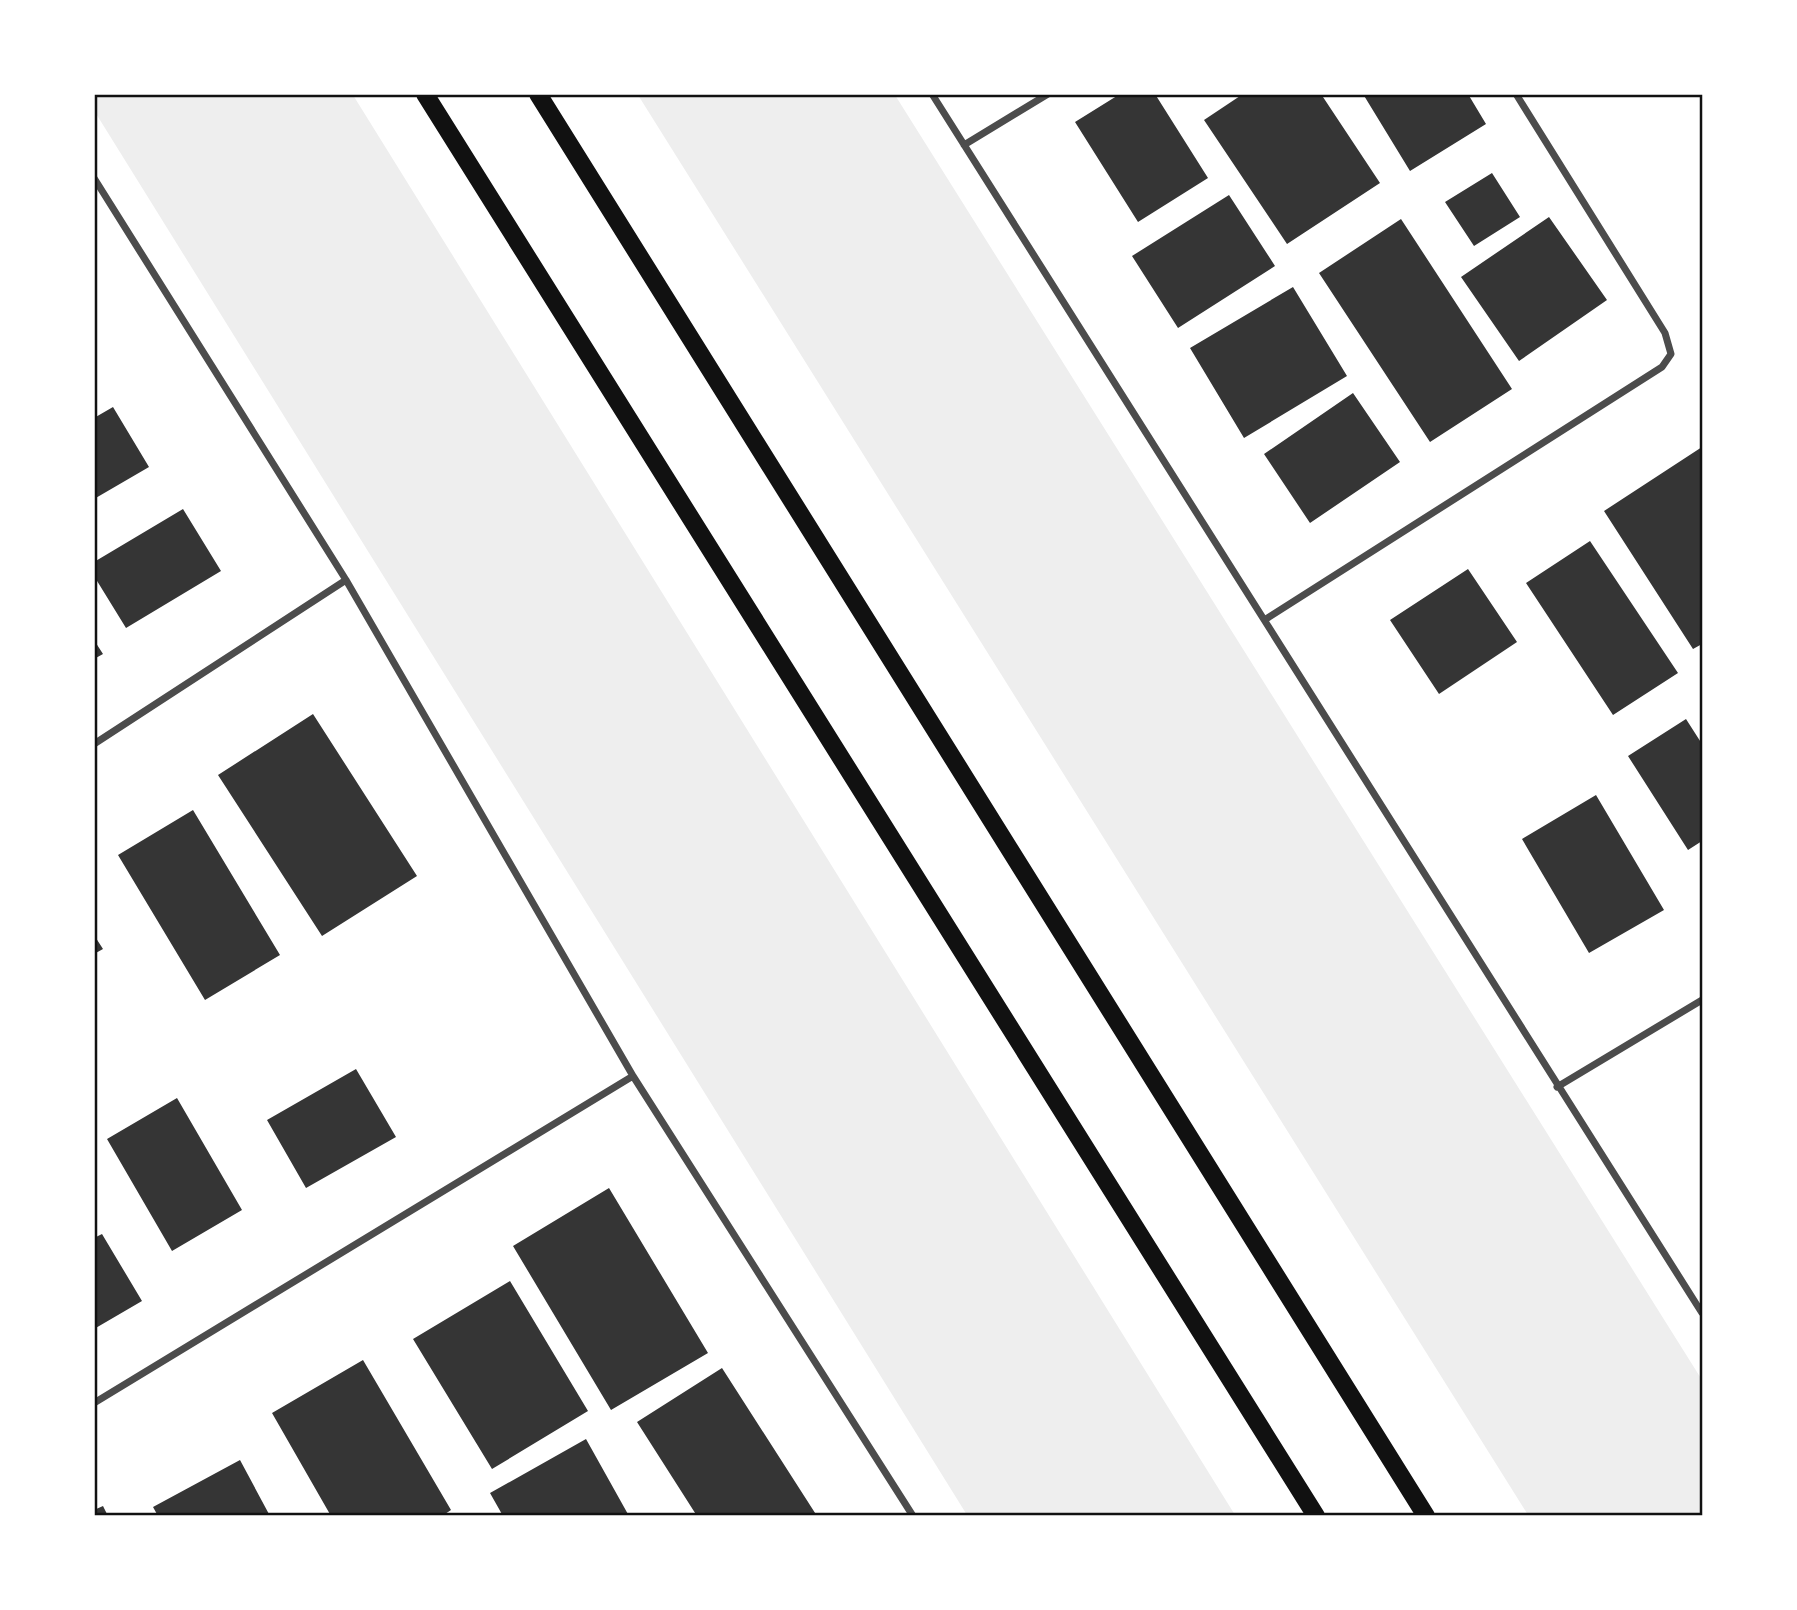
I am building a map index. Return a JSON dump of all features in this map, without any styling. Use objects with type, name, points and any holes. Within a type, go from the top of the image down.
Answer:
[{"type":"main road","points":[[425,94],[1316,1516]]},
{"type":"main road","points":[[538,94],[1426,1516]]},
{"type":"street","points":[[933,94],[1266,619],[1557,1087],[1703,1312]]},
{"type":"street","points":[[964,145],[1048,94]]},
{"type":"street","points":[[1266,619],[1662,367],[1671,354],[1665,333],[1516,94]]},
{"type":"street","points":[[94,178],[346,580],[633,1076],[913,1516]]},
{"type":"street","points":[[94,744],[346,580]]},
{"type":"street","points":[[1557,1087],[1703,1000]]},
{"type":"street","points":[[94,1403],[633,1076]]},
{"type":"shaded area","points":[[95,94],[353,95],[1235,1515],[967,1515],[95,112]]},
{"type":"shaded area","points":[[638,95],[895,95],[1702,1380],[1702,1515],[1528,1515]]},
{"type":"building","points":[[1120,94],[1155,94],[1208,178],[1138,222],[1075,122]]},
{"type":"building","points":[[1243,94],[1321,94],[1380,183],[1287,244],[1204,120]]},
{"type":"building","points":[[1363,94],[1468,94],[1486,124],[1410,171]]},
{"type":"building","points":[[1492,173],[1520,217],[1474,246],[1445,202]]},
{"type":"building","points":[[1229,195],[1275,266],[1178,328],[1132,256]]},
{"type":"building","points":[[1549,217],[1607,300],[1519,361],[1461,277]]},
{"type":"building","points":[[1401,219],[1512,389],[1430,442],[1319,273]]},
{"type":"building","points":[[1293,287],[1347,376],[1244,438],[1190,348]]},
{"type":"building","points":[[1353,393],[1400,462],[1310,523],[1264,454]]},
{"type":"building","points":[[113,407],[149,467],[94,499],[94,418]]},
{"type":"building","points":[[1702,447],[1702,644],[1693,649],[1604,511]]},
{"type":"building","points":[[183,509],[221,571],[126,628],[94,576],[94,562]]},
{"type":"building","points":[[1590,541],[1678,673],[1613,715],[1526,583]]},
{"type":"building","points":[[1468,569],[1517,642],[1439,694],[1390,620]]},
{"type":"building","points":[[94,640],[103,654],[94,659]]},
{"type":"building","points":[[313,714],[417,876],[322,936],[218,775]]},
{"type":"building","points":[[1686,719],[1702,744],[1702,841],[1688,850],[1628,756]]},
{"type":"building","points":[[1596,795],[1664,910],[1589,953],[1522,839]]},
{"type":"building","points":[[193,810],[280,955],[205,1000],[118,855]]},
{"type":"building","points":[[94,935],[103,949],[94,954]]},
{"type":"building","points":[[356,1069],[396,1137],[306,1188],[267,1120]]},
{"type":"building","points":[[177,1098],[242,1210],[172,1251],[107,1139]]},
{"type":"building","points":[[609,1188],[708,1353],[611,1410],[513,1246]]},
{"type":"building","points":[[102,1234],[142,1301],[94,1329],[94,1238]]},
{"type":"building","points":[[510,1281],[588,1411],[492,1469],[413,1339]]},
{"type":"building","points":[[363,1360],[451,1510],[442,1516],[331,1516],[272,1413]]},
{"type":"building","points":[[722,1368],[817,1516],[697,1516],[637,1422]]},
{"type":"building","points":[[586,1439],[629,1516],[503,1516],[490,1493]]},
{"type":"building","points":[[240,1460],[270,1516],[158,1516],[153,1507]]},
{"type":"building","points":[[103,1506],[108,1516],[94,1516],[94,1510]]}]
